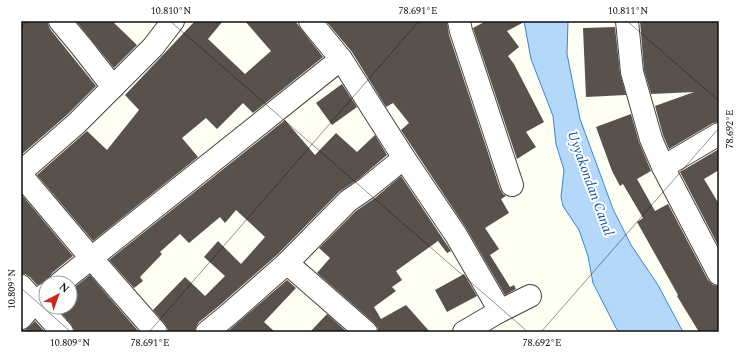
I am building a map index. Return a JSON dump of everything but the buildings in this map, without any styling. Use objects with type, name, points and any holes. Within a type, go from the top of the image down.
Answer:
[{"type":"street","points":[[60,21],[113,87]]},
{"type":"street","points":[[21,172],[77,123],[153,47],[173,21]]},
{"type":"street","points":[[310,21],[341,59],[404,158],[456,235],[500,310]]},
{"type":"street","points":[[459,21],[512,185]]},
{"type":"street","points":[[627,21],[632,72],[651,139],[663,167],[719,274]]},
{"type":"street","points":[[71,275],[341,59]]},
{"type":"street","points":[[663,167],[719,134]]},
{"type":"street","points":[[207,332],[287,263],[348,201],[367,188],[404,158]]},
{"type":"street","points":[[21,175],[156,332]]},
{"type":"street","points":[[287,263],[366,332]]},
{"type":"street","points":[[21,286],[34,304],[62,332]]},
{"type":"street","points":[[464,332],[500,310],[530,296]]},
{"type":"water","name":"Uyyakondan Canal","points":[[524,21],[568,21],[567,54],[580,119],[613,209],[631,245],[658,285],[683,332],[619,332],[616,328],[593,283],[588,256],[579,230],[563,206],[561,197],[564,170],[556,144],[553,116],[531,59]]}]
